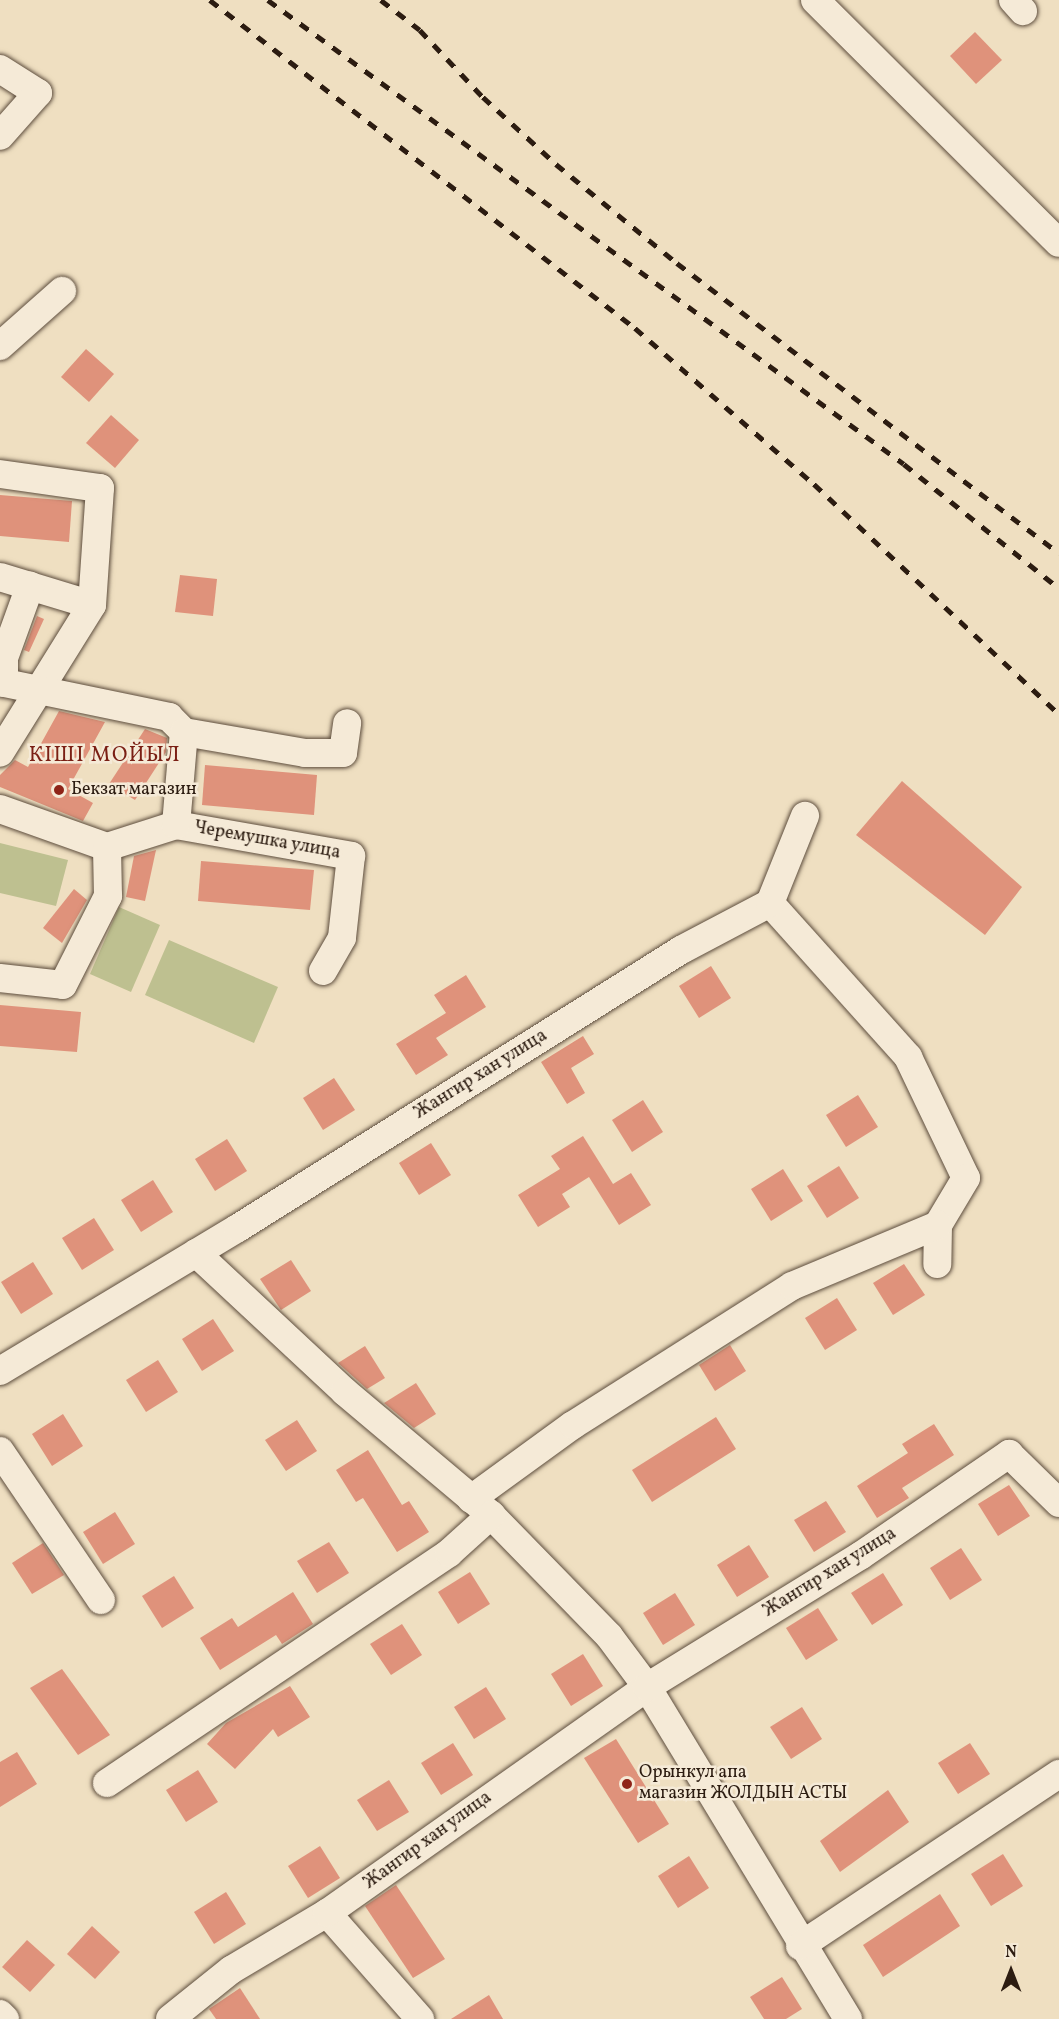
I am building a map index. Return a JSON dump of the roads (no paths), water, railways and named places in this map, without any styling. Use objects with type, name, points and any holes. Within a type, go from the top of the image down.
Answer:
[{"type":"street","points":[[815,0],[1059,243]]},
{"type":"street","points":[[0,69],[38,93],[0,136]]},
{"type":"street","points":[[0,346],[62,291]]},
{"type":"street","points":[[0,474],[100,488],[92,605],[38,688],[0,753]]},
{"type":"street","points":[[0,577],[92,605]]},
{"type":"street","points":[[30,586],[4,658],[2,683],[38,688],[169,717],[184,732],[305,753],[343,753],[347,723]]},
{"type":"street","points":[[176,825],[184,732]]},
{"type":"street","points":[[0,809],[107,847],[108,896],[63,985],[0,978]]},
{"type":"street","points":[[805,816],[770,903],[908,1057],[966,1178],[938,1225],[937,1264]]},
{"type":"street","name":"Черемушка улица","points":[[107,847],[176,825],[351,856],[342,939],[323,971]]},
{"type":"street","name":"Жангир хан улица","points":[[0,1371],[196,1253],[681,950],[770,903]]},
{"type":"street","points":[[107,1783],[450,1553],[481,1507],[573,1425],[792,1286],[938,1225]]},
{"type":"street","points":[[196,1253],[345,1392],[481,1507],[609,1636],[647,1687],[800,1946],[848,2019]]},
{"type":"street","points":[[0,1450],[100,1600]]},
{"type":"street","name":"Жангир хан улица","points":[[170,2019],[231,1970],[327,1913],[647,1687],[860,1556],[1008,1454],[1059,1503]]},
{"type":"street","points":[[800,1946],[1059,1774]]},
{"type":"street","points":[[327,1913],[420,2019]]},
{"type":"street","points":[[0,2014],[5,2019]]},
{"type":"railway","points":[[210,0],[635,328],[814,484],[1059,714]]},
{"type":"railway","points":[[268,0],[904,464],[1059,588]]},
{"type":"railway","points":[[381,0],[420,30],[483,97],[556,164],[677,263],[1059,553]]},
{"type":"place","name":"Бекзат магазин","points":[[59,790]]},
{"type":"place","name":"Орынкул апа магазин ЖОЛДЫН АСТЫ","points":[[627,1784]]},
{"type":"district","name":"КІШІ МОЙЫЛ","points":[[105,756]]}]
